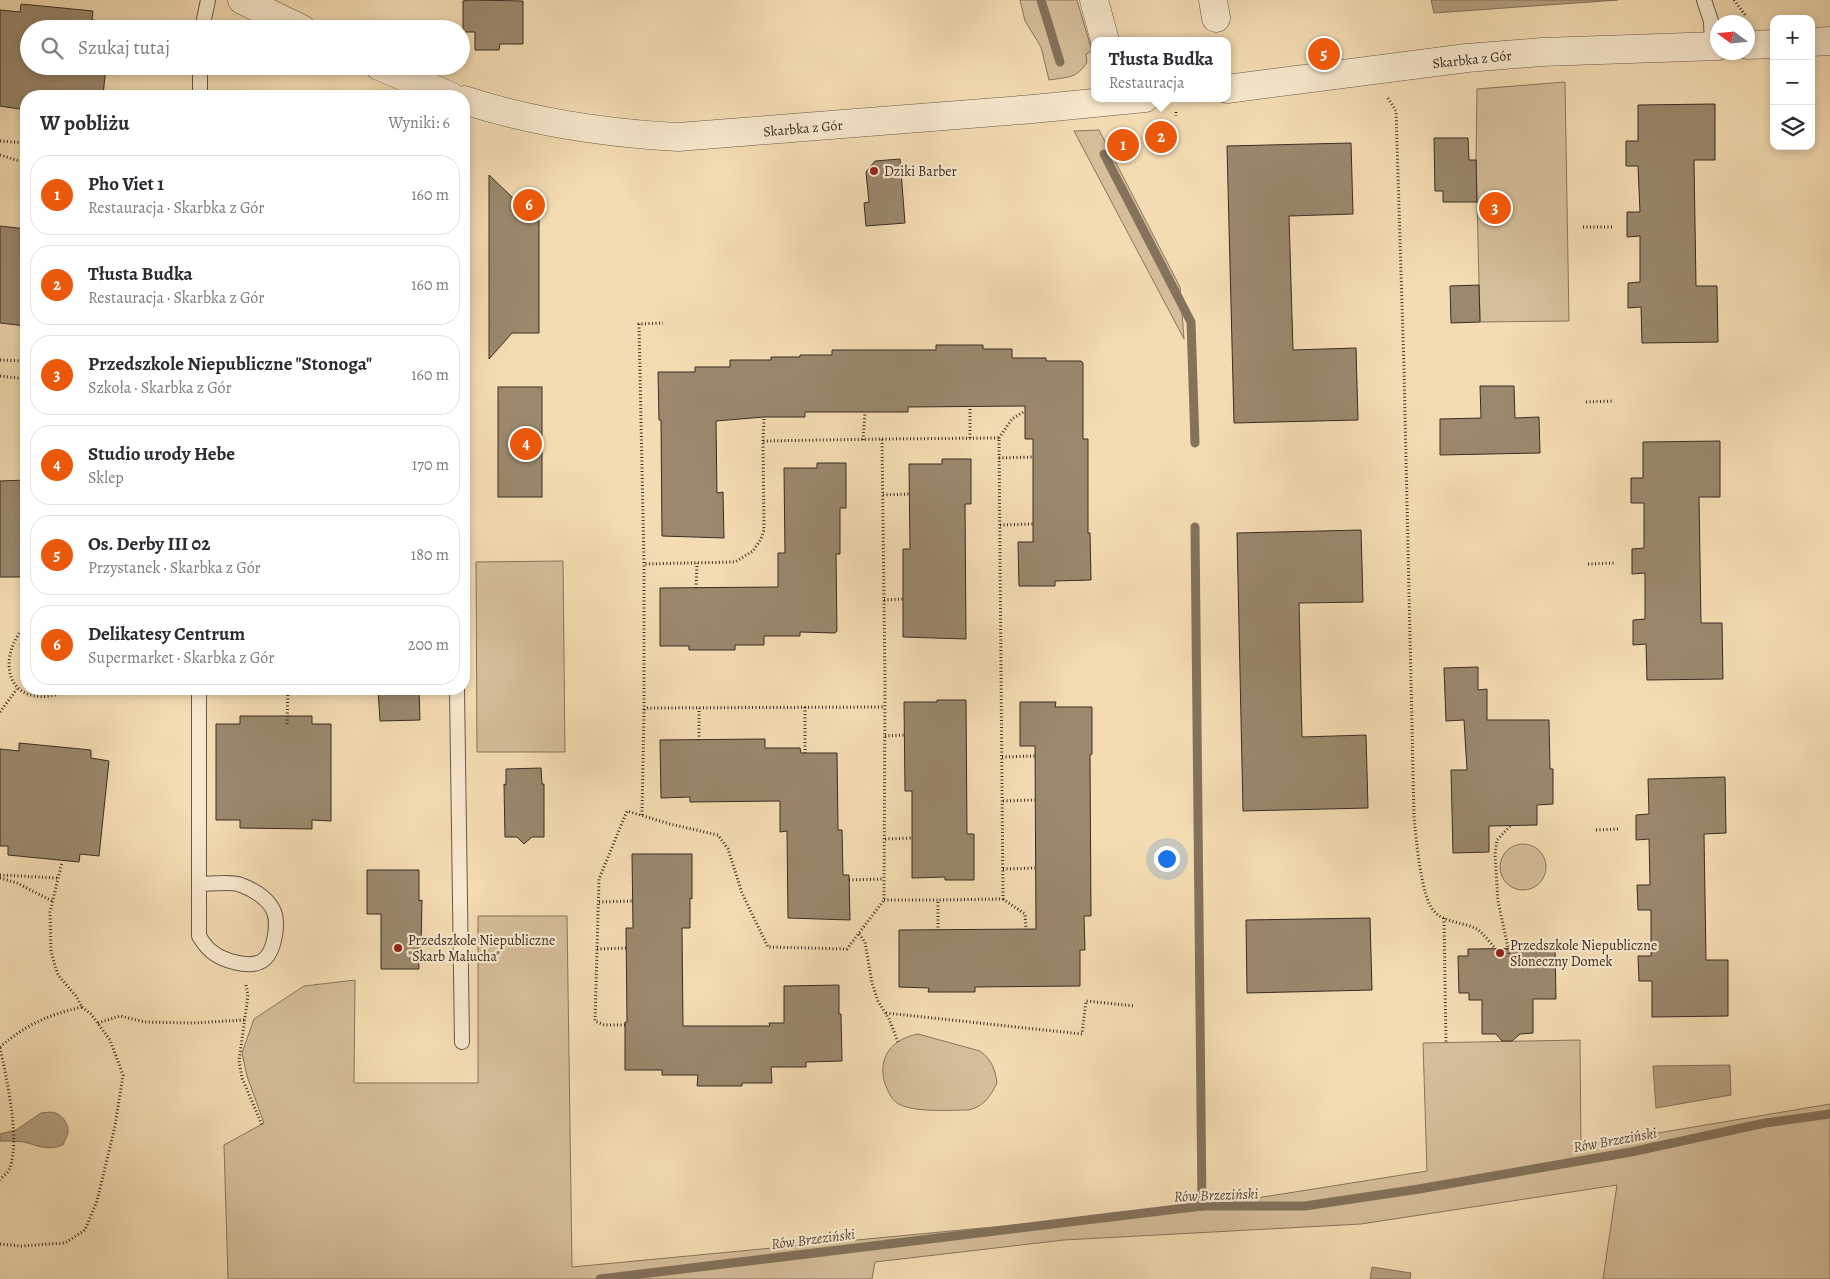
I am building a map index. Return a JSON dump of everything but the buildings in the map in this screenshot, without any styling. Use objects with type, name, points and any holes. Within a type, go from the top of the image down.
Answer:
[{"type":"street","points":[[242,0],[283,20]]},
{"type":"street","points":[[1094,0],[1104,37]]},
{"type":"street","points":[[1755,35],[1770,42]]},
{"type":"street","points":[[1815,42],[1830,41]]},
{"type":"street","name":"Skarbka z Gór","points":[[1231,88],[1532,52],[1710,46]]},
{"type":"street","points":[[400,75],[436,90]]},
{"type":"street","name":"Skarbka z Gór","points":[[470,102],[502,112],[554,124],[626,134],[678,137],[1024,110],[1100,102]]},
{"type":"lane","points":[[204,20],[208,0]]},
{"type":"lane","points":[[1704,0],[1710,18]]},
{"type":"lane","points":[[200,75],[200,90]]},
{"type":"lane","points":[[199,695],[199,884],[199,936],[210,951],[228,961],[242,964],[261,962],[270,952],[276,932],[273,908],[260,894],[240,884],[199,884]]},
{"type":"lane","points":[[457,695],[462,1042]]},
{"type":"path","points":[[1734,0],[1741,15]]},
{"type":"path","points":[[1386,95],[1396,111],[1414,817],[1417,850],[1425,891],[1434,911],[1444,918],[1477,930],[1496,949]]},
{"type":"path","points":[[0,141],[20,143]]},
{"type":"path","points":[[0,155],[20,161]]},
{"type":"path","points":[[1583,227],[1612,227]]},
{"type":"path","points":[[642,815],[644,564],[639,324],[663,323]]},
{"type":"path","points":[[0,360],[20,361]]},
{"type":"path","points":[[0,376],[20,378]]},
{"type":"path","points":[[1586,402],[1614,401]]},
{"type":"path","points":[[970,407],[970,438]]},
{"type":"path","points":[[1003,899],[999,438],[1012,419],[1025,411]]},
{"type":"path","points":[[863,440],[865,412]]},
{"type":"path","points":[[644,564],[735,562],[753,551],[761,539],[764,530],[764,417]]},
{"type":"path","points":[[763,441],[999,438]]},
{"type":"path","points":[[625,1025],[604,1025],[595,1021],[599,879],[627,811],[670,824],[718,835],[728,849],[742,893],[768,947],[847,949],[884,900],[885,707],[882,439]]},
{"type":"path","points":[[999,458],[1033,457]]},
{"type":"path","points":[[883,495],[909,494]]},
{"type":"path","points":[[1000,525],[1033,524]]},
{"type":"path","points":[[696,588],[697,563]]},
{"type":"path","points":[[1588,564],[1616,563]]},
{"type":"path","points":[[884,600],[903,599]]},
{"type":"path","points":[[20,631],[13,639],[5,661],[8,678],[20,691]]},
{"type":"path","points":[[0,712],[17,689]]},
{"type":"path","points":[[28,695],[55,695]]},
{"type":"path","points":[[287,724],[288,695]]},
{"type":"path","points":[[805,707],[805,753]]},
{"type":"path","points":[[644,710],[648,708],[885,707]]},
{"type":"path","points":[[699,708],[699,740]]},
{"type":"path","points":[[885,736],[904,735]]},
{"type":"path","points":[[1002,757],[1035,756]]},
{"type":"path","points":[[1003,801],[1035,800]]},
{"type":"path","points":[[1510,826],[1497,840],[1495,854],[1498,901],[1510,957]]},
{"type":"path","points":[[1596,830],[1619,829]]},
{"type":"path","points":[[885,839],[912,838]]},
{"type":"path","points":[[0,1244],[21,1246],[64,1243],[85,1230],[97,1201],[115,1126],[123,1075],[110,1040],[92,1014],[82,1007],[76,996],[58,975],[51,952],[50,912],[62,862]]},
{"type":"path","points":[[1003,869],[1036,868]]},
{"type":"path","points":[[0,876],[58,878]]},
{"type":"path","points":[[0,876],[52,902]]},
{"type":"path","points":[[850,880],[884,879]]},
{"type":"path","points":[[884,900],[1003,899],[1025,914],[1026,929]]},
{"type":"path","points":[[938,900],[938,930]]},
{"type":"path","points":[[599,902],[634,902]]},
{"type":"path","points":[[1444,918],[1446,1043]]},
{"type":"path","points":[[859,934],[865,942],[872,983],[878,1001],[886,1013],[898,1042]]},
{"type":"path","points":[[597,949],[627,948]]},
{"type":"path","points":[[242,964],[248,995],[239,1061],[242,1078],[262,1124]]},
{"type":"path","points":[[886,1013],[1082,1034],[1086,1001],[1135,1006]]},
{"type":"path","points":[[0,1180],[9,1170],[14,1148],[8,1086],[0,1048],[19,1031],[56,1013],[82,1007]]},
{"type":"path","points":[[98,1023],[120,1016],[145,1022],[193,1023],[245,1020]]},
{"type":"shaded area","points":[[1020,0],[1077,0],[1091,48],[1091,52],[1086,54],[1087,62],[1083,68],[1071,76],[1049,80],[1041,47],[1025,21]]},
{"type":"shaded area","points":[[1431,0],[1618,0],[1434,13]]},
{"type":"shaded area","points":[[1565,82],[1569,321],[1480,322],[1476,160],[1477,89]]},
{"type":"shaded area","points":[[1099,130],[1180,287],[1184,339],[1074,131]]},
{"type":"shaded area","points":[[563,561],[565,752],[477,752],[476,562]]},
{"type":"shaded area","points":[[1523,844],[1536,848],[1542,854],[1546,867],[1542,880],[1536,886],[1523,890],[1510,886],[1504,880],[1500,867],[1504,854],[1510,848]]},
{"type":"shaded area","points":[[478,916],[567,916],[572,1267],[1194,1208],[1427,1171],[1423,1043],[1580,1040],[1581,1146],[1830,1104],[1830,1279],[1603,1279],[1617,1185],[1361,1224],[1064,1240],[875,1262],[872,1279],[228,1279],[224,1145],[264,1123],[247,1076],[242,1053],[254,1019],[304,986],[355,980],[354,1083],[478,1083]]},
{"type":"shaded area","points":[[918,1034],[980,1051],[984,1054],[992,1065],[997,1083],[986,1100],[979,1106],[969,1110],[932,1110],[912,1108],[897,1103],[890,1095],[885,1084],[883,1066],[885,1058],[894,1045],[909,1036]]},
{"type":"shaded area","points":[[1730,1065],[1731,1095],[1656,1108],[1653,1066]]},
{"type":"shaded area","points":[[51,1112],[61,1116],[66,1122],[68,1133],[63,1145],[47,1148],[24,1142],[0,1141],[0,1134],[16,1130],[41,1113]]},
{"type":"shaded area","points":[[1372,1267],[1411,1273],[1410,1279],[1370,1279]]},
{"type":"waterway","points":[[1041,0],[1060,62]]},
{"type":"waterway","points":[[1104,154],[1191,322],[1195,443]]},
{"type":"waterway","points":[[1195,527],[1202,1206]]},
{"type":"waterway","name":"Rów Brzeziński","points":[[600,1279],[1202,1206],[1305,1206],[1419,1189],[1631,1152],[1765,1123],[1830,1114]]},
{"type":"place","name":"Os. Derby III 02","points":[[1324,54]]},
{"type":"place","name":"Tłusta Budka","points":[[1161,137]]},
{"type":"place","name":"Pho Viet 1","points":[[1123,145]]},
{"type":"place","name":"Dziki Barber","points":[[874,171]]},
{"type":"place","name":"Delikatesy Centrum","points":[[529,205]]},
{"type":"place","name":"Przedszkole Niepubliczne \"Stonoga\"","points":[[1495,208]]},
{"type":"place","name":"Studio urody Hebe","points":[[526,444]]},
{"type":"place","name":"Przedszkole Niepubliczne \"Skarb Malucha\"","points":[[398,948]]},
{"type":"place","name":"Przedszkole Niepubliczne Słoneczny Domek","points":[[1500,953]]}]
